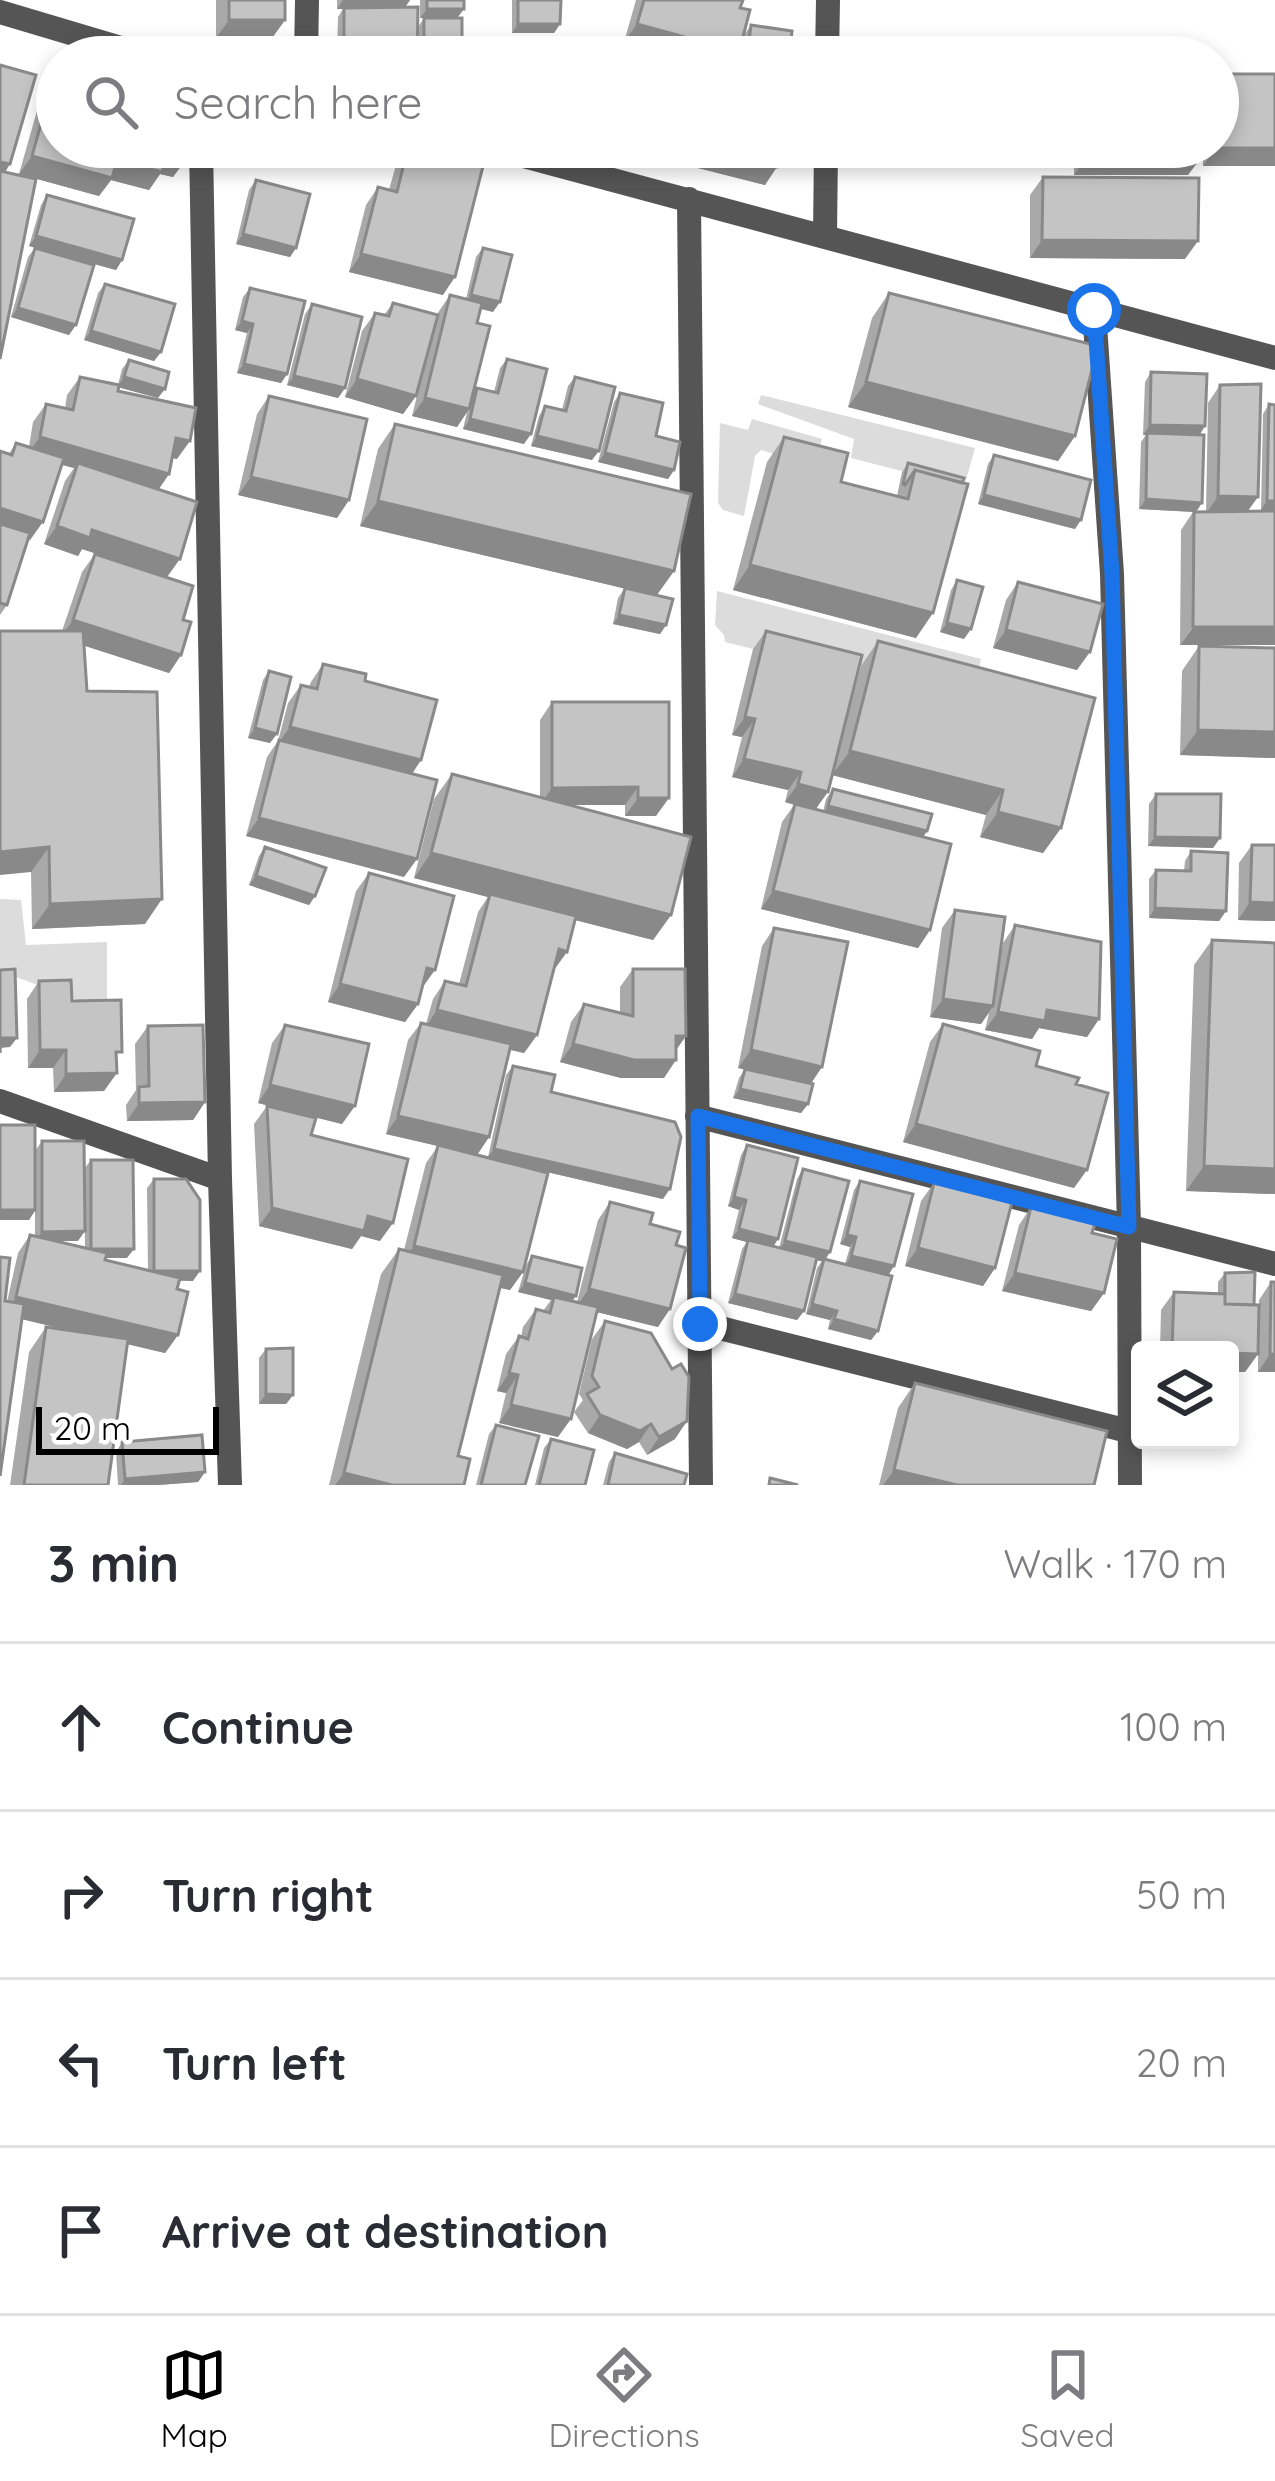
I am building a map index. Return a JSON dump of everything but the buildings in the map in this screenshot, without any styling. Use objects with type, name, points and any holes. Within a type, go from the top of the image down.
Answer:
[{"type":"street","points":[[306,36],[307,0]]},
{"type":"street","points":[[827,36],[828,0]]},
{"type":"street","points":[[0,12],[81,36]]},
{"type":"street","points":[[201,168],[230,1485]]},
{"type":"street","points":[[570,168],[1275,358]]},
{"type":"street","points":[[825,236],[826,168]]},
{"type":"street","points":[[689,199],[701,1485]]},
{"type":"street","points":[[1094,310],[1112,574],[1129,1227],[1130,1485]]},
{"type":"street","points":[[0,1101],[220,1180]]},
{"type":"street","points":[[698,1116],[1275,1264]]},
{"type":"street","points":[[700,1324],[1128,1431]]},
{"type":"shaded area","points":[[761,395],[975,448],[964,487],[851,458],[854,439],[758,404]]},
{"type":"shaded area","points":[[752,419],[822,439],[814,466],[761,450],[755,456],[744,516],[723,510],[718,503],[720,423],[748,430]]},
{"type":"shaded area","points":[[717,591],[981,659],[973,695],[861,666],[852,665],[850,673],[725,642],[715,625]]},
{"type":"shaded area","points":[[0,899],[21,900],[26,945],[107,942],[107,1011],[0,971]]},
{"type":"route","points":[[700,1324],[698,1116],[1129,1227],[1112,574],[1094,310]]}]
